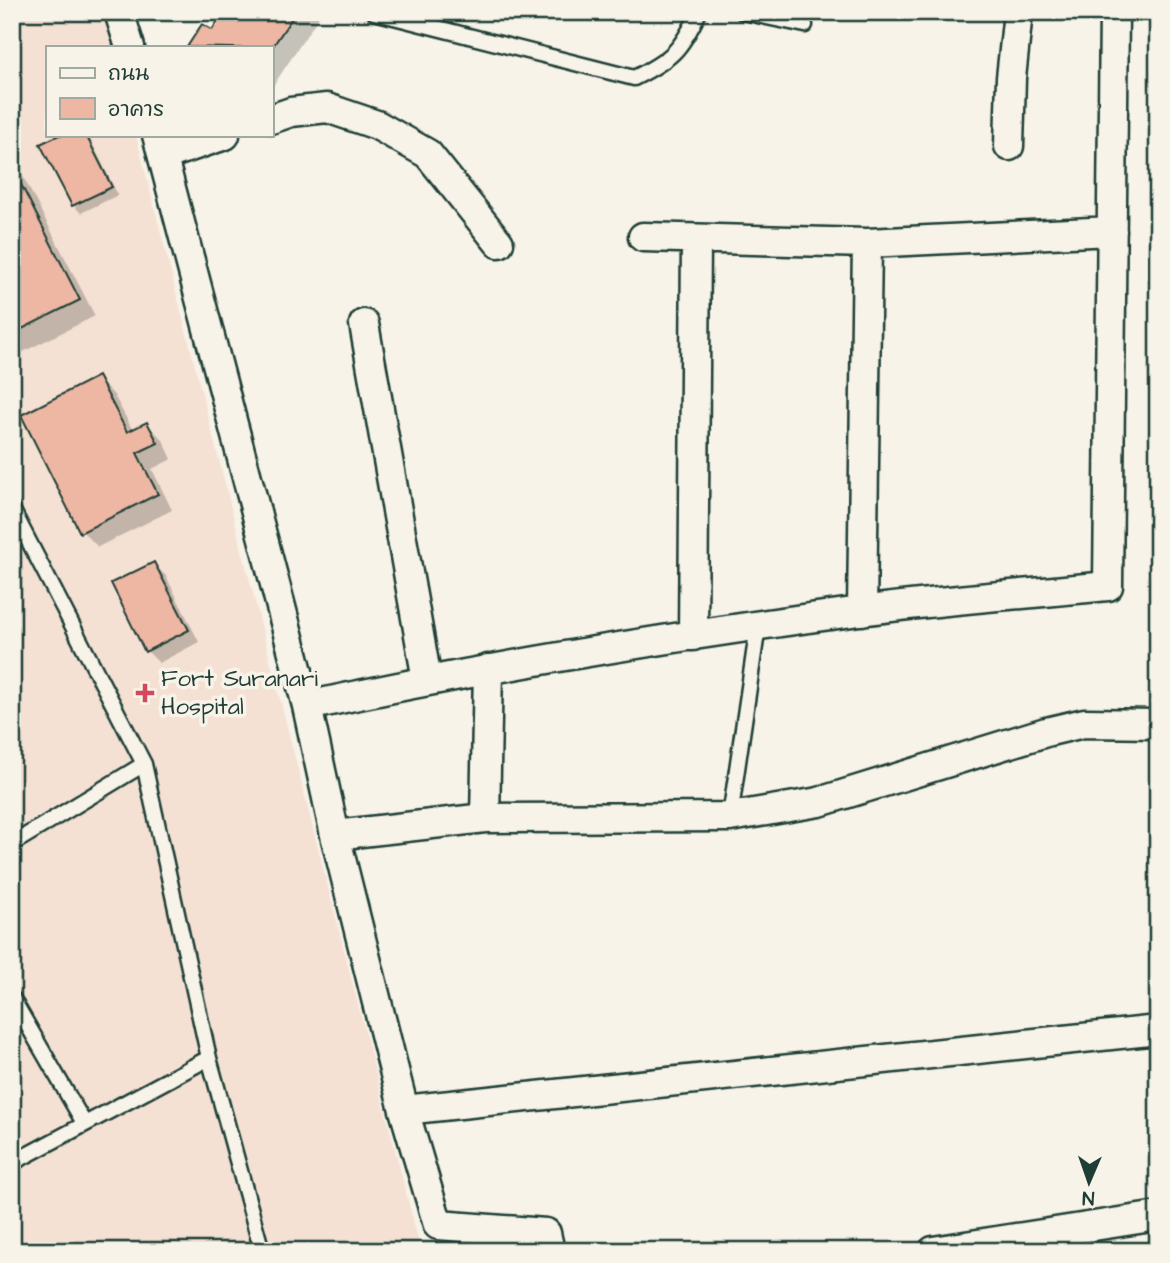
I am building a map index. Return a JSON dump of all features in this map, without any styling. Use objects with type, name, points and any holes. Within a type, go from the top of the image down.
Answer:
[{"type":"street","points":[[119,12],[130,46]]},
{"type":"street","points":[[1009,146],[1017,12]]},
{"type":"street","points":[[307,706],[488,669],[758,626],[862,611],[1108,586],[1114,12]]},
{"type":"street","points":[[273,118],[291,112],[327,108],[377,125],[428,154],[499,243]]},
{"type":"street","points":[[218,136],[160,145],[196,296],[307,706],[335,835],[404,1110],[438,1225],[546,1233],[550,1251]]},
{"type":"street","points":[[643,237],[867,243],[1112,231]]},
{"type":"street","points":[[693,636],[696,240]]},
{"type":"street","points":[[862,611],[867,243]]},
{"type":"street","points":[[364,324],[427,680]]},
{"type":"street","points":[[485,818],[488,669]]},
{"type":"street","points":[[335,835],[485,818],[730,817],[819,802],[1046,732],[1084,723],[1158,724]]},
{"type":"street","points":[[404,1110],[1158,1030]]},
{"type":"street","points":[[933,1251],[1158,1216]]},
{"type":"lane","points":[[374,12],[423,19],[634,78],[666,62],[684,44],[699,12]]},
{"type":"lane","points":[[743,12],[805,24]]},
{"type":"lane","points":[[12,509],[144,764],[209,1058],[262,1251]]},
{"type":"lane","points":[[730,817],[758,626]]},
{"type":"lane","points":[[12,844],[144,764]]},
{"type":"lane","points":[[12,998],[84,1123]]},
{"type":"lane","points":[[12,1163],[209,1058]]},
{"type":"shaded area","name":"Fort Suranari Hospital","points":[[12,12],[105,12],[114,46],[46,46],[46,136],[136,136],[421,1251],[12,1251]]},
{"type":"building","points":[[224,12],[296,12],[273,46],[188,46],[202,24],[212,30]]},
{"type":"building","points":[[57,136],[86,136],[112,187],[72,206],[40,144]]},
{"type":"building","points":[[12,167],[80,300],[12,334]]},
{"type":"building","points":[[98,376],[127,432],[147,422],[158,443],[137,453],[158,494],[80,533],[21,415]]},
{"type":"building","points":[[154,562],[189,630],[145,652],[111,583]]},
{"type":"place","name":"Fort Suranari Hospital","points":[[145,693]]}]
